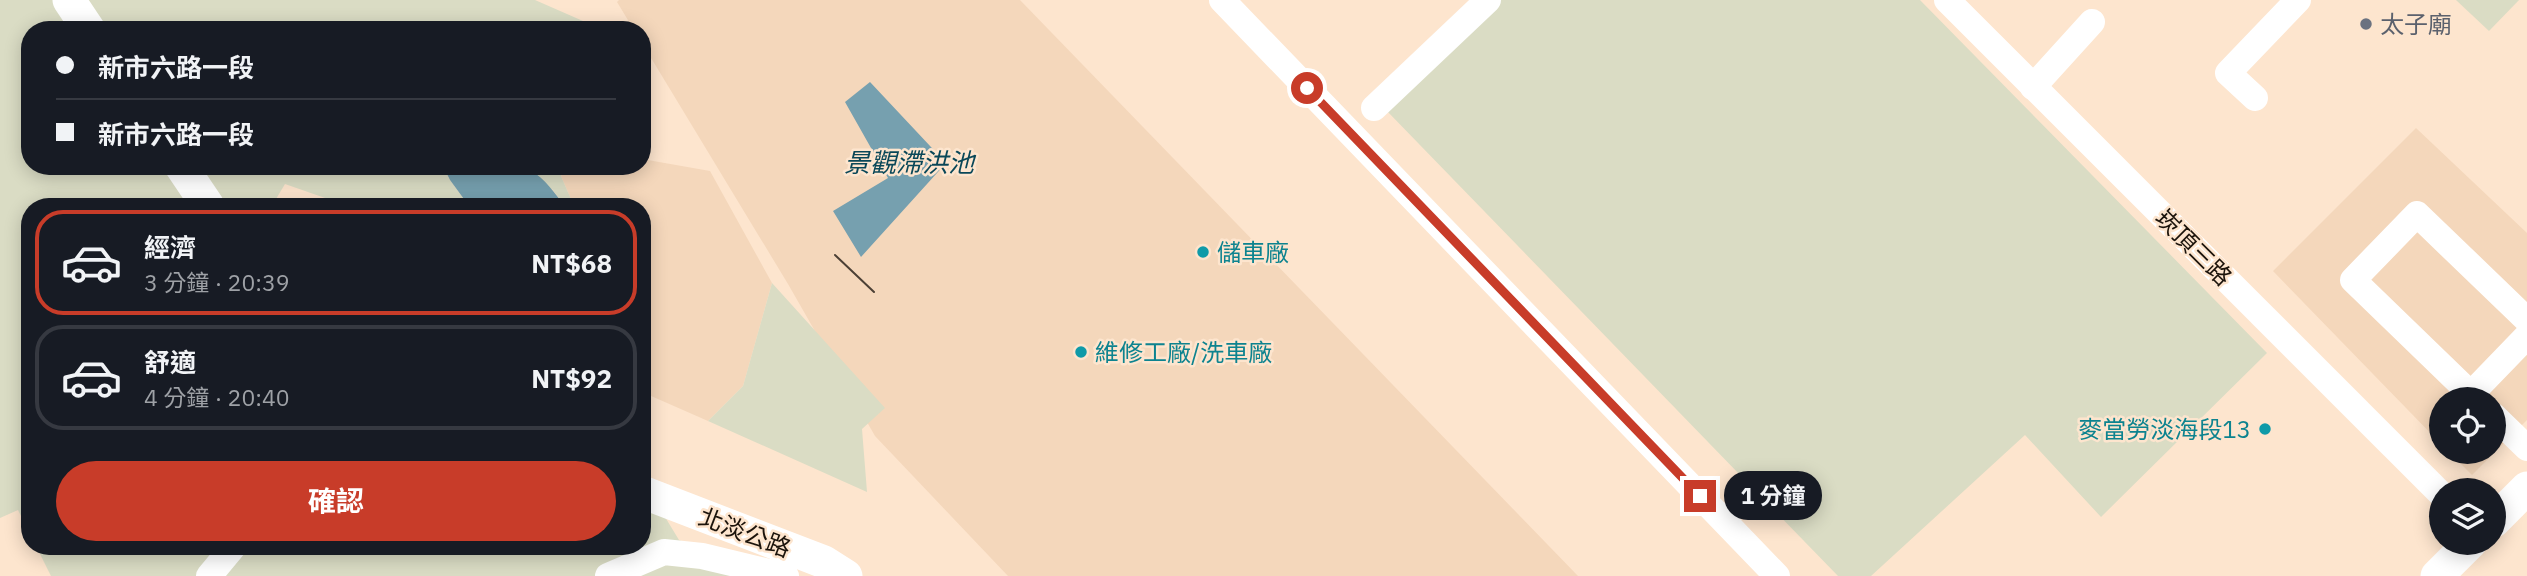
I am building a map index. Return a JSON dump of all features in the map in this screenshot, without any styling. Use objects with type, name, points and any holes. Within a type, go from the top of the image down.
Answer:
[{"type":"main road","points":[[69,0],[83,21]]},
{"type":"main road","points":[[187,175],[203,198]]},
{"type":"main road","points":[[2506,509],[2527,488]]},
{"type":"main road","name":"北淡公路","points":[[651,495],[824,562],[846,576]]},
{"type":"main road","points":[[2437,576],[2458,555]]},
{"type":"street","points":[[1222,0],[1777,576]]},
{"type":"street","points":[[1374,108],[1488,0]]},
{"type":"street","name":"崁頂三路","points":[[1947,0],[2429,482]]},
{"type":"street","points":[[2255,97],[2228,73],[2298,0]]},
{"type":"street","points":[[2034,87],[2092,22]]},
{"type":"street","points":[[2464,387],[2353,280],[2417,214],[2527,320]]},
{"type":"street","points":[[2481,387],[2527,336]]},
{"type":"street","points":[[2506,428],[2527,448]]},
{"type":"street","points":[[608,576],[664,552],[702,556],[786,576]]},
{"type":"street","points":[[209,576],[226,555]]},
{"type":"shaded area","points":[[1020,0],[1578,576],[1008,576],[875,436],[788,284],[651,58],[651,21],[629,21],[617,2]]},
{"type":"shaded area","points":[[2416,128],[2527,233],[2527,420],[2506,441],[2506,387],[2429,387],[2429,432],[2273,271]]},
{"type":"shaded area","points":[[651,161],[710,171],[772,283],[743,386],[708,421],[651,396],[651,198],[571,198],[561,176],[651,175]]},
{"type":"shaded area","points":[[2461,464],[2483,464],[2472,475]]},
{"type":"green space","points":[[0,0],[535,0],[583,21],[21,21],[21,175],[448,175],[463,198],[325,198],[285,184],[277,198],[21,198],[21,516],[18,510],[0,518]]},
{"type":"green space","points":[[1501,0],[1920,0],[2267,353],[2101,517],[2025,435],[1871,576],[1838,576],[1386,110]]},
{"type":"green space","points":[[2456,0],[2519,0],[2489,31]]},
{"type":"green space","points":[[486,175],[562,175],[571,198],[559,198],[552,189]]},
{"type":"green space","points":[[772,283],[885,408],[862,429],[867,492],[708,421],[743,386]]},
{"type":"green space","points":[[651,494],[679,540],[762,576],[51,576],[40,555],[651,555]]},
{"type":"water","name":"景觀滯洪池","points":[[870,82],[946,163],[861,257],[833,211],[888,178],[845,102]]},
{"type":"water","points":[[448,175],[537,175],[559,198],[463,198]]},
{"type":"tram line","points":[[835,255],[874,292]]},
{"type":"place","name":"太子廟","points":[[2366,24]]},
{"type":"place","name":"儲車廠","points":[[1203,252]]},
{"type":"place","name":"維修工廠/洗車廠","points":[[1081,352]]},
{"type":"place","name":"麥當勞淡海段13","points":[[2265,429]]},
{"type":"route","points":[[1307,88],[1700,496]]}]
